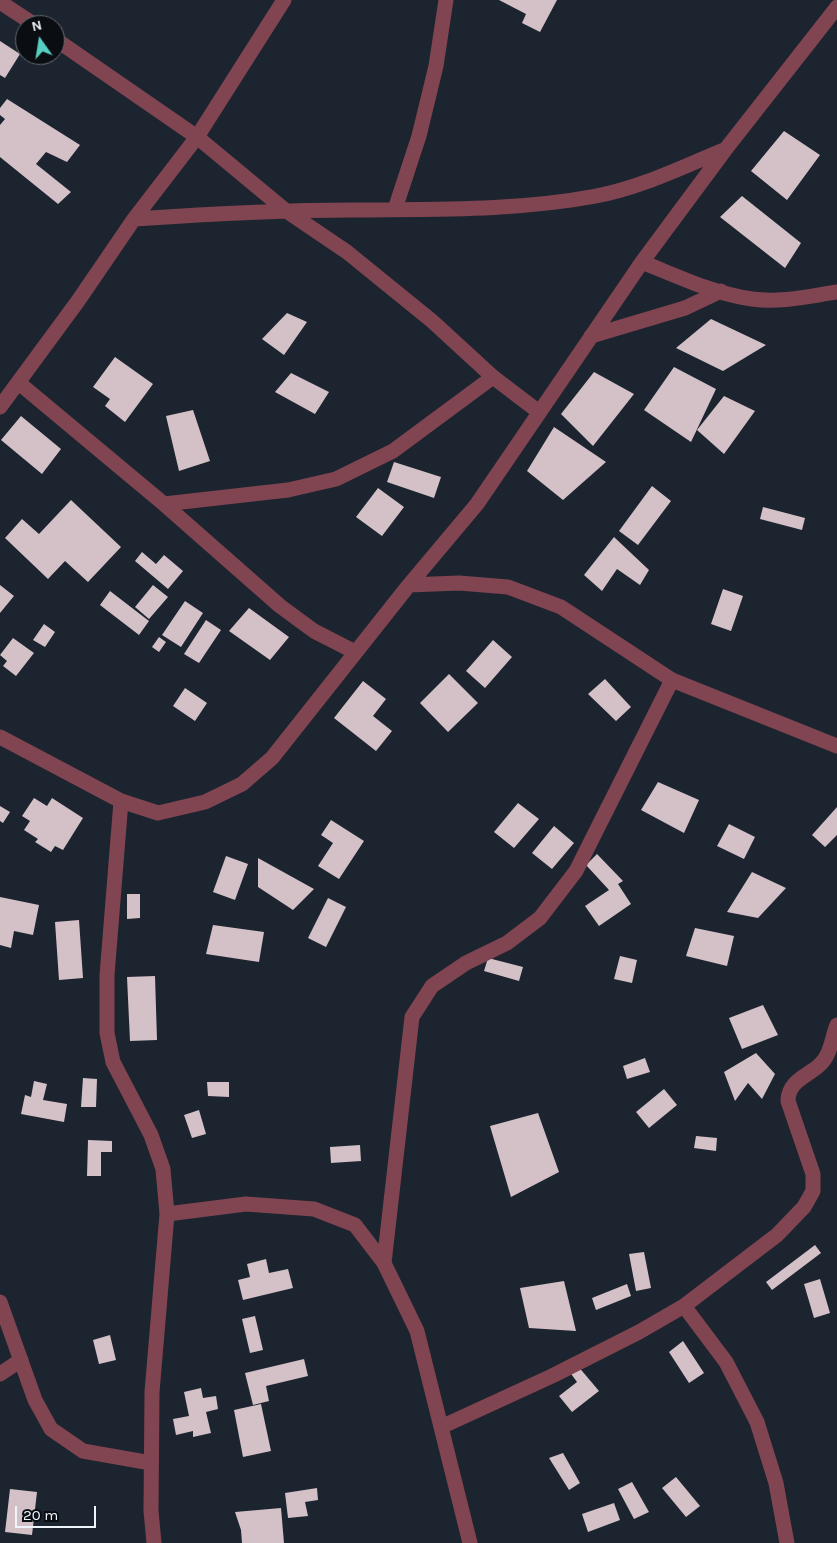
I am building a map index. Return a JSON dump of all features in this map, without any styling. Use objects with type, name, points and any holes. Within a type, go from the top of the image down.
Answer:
[{"type":"street","points":[[0,407],[19,383],[134,219],[198,136],[284,0]]},
{"type":"street","points":[[395,209],[419,136],[436,66],[446,0]]},
{"type":"street","points":[[0,2],[20,15]]},
{"type":"street","points":[[0,737],[121,801],[158,813],[205,802],[242,784],[272,758],[408,585],[477,504],[642,262],[724,150],[836,11]]},
{"type":"street","points":[[65,46],[198,136],[285,210],[347,252],[432,320],[493,377],[539,412]]},
{"type":"street","points":[[134,219],[285,210],[395,209],[543,203],[597,196],[650,180],[724,150]]},
{"type":"street","points":[[642,262],[721,291],[752,299],[786,300],[837,292]]},
{"type":"street","points":[[591,336],[685,308],[721,291]]},
{"type":"street","points":[[164,504],[288,490],[336,479],[393,451],[493,377]]},
{"type":"street","points":[[19,383],[164,504],[280,606],[314,631],[355,652]]},
{"type":"street","points":[[408,585],[459,583],[508,587],[561,607],[672,680],[837,746]]},
{"type":"street","points":[[384,1263],[412,1017],[432,986],[466,963],[506,942],[540,918],[576,871],[672,680]]},
{"type":"street","points":[[121,801],[118,862],[107,975],[107,1033],[113,1062],[151,1135],[163,1169],[167,1214],[152,1392],[151,1512],[154,1543]]},
{"type":"street","points":[[441,1426],[552,1376],[639,1332],[684,1306],[777,1235],[804,1207],[813,1192],[813,1174],[788,1101],[788,1092],[795,1082],[817,1067],[827,1056],[837,1024]]},
{"type":"street","points":[[167,1214],[246,1204],[314,1209],[354,1224],[384,1263],[417,1331],[470,1543]]},
{"type":"street","points":[[0,1302],[34,1400],[51,1429],[82,1451],[151,1463]]},
{"type":"street","points":[[684,1306],[726,1362],[757,1422],[776,1482],[787,1543]]},
{"type":"street","points":[[0,1374],[21,1360]]},
{"type":"building","points":[[499,0],[557,0],[540,32],[522,23],[526,14]]},
{"type":"building","points":[[0,41],[15,51],[15,62],[5,78],[0,75]]},
{"type":"building","points":[[7,99],[80,145],[67,162],[46,152],[36,164],[71,192],[58,204],[0,157],[0,125],[5,119],[0,115],[0,108]]},
{"type":"building","points":[[784,131],[820,155],[787,200],[751,171]]},
{"type":"building","points":[[742,196],[801,243],[785,268],[720,217]]},
{"type":"building","points":[[287,313],[307,322],[284,355],[262,339]]},
{"type":"building","points":[[711,319],[766,345],[723,371],[676,348]]},
{"type":"building","points":[[115,357],[153,384],[125,422],[105,406],[110,399],[93,387]]},
{"type":"building","points":[[674,367],[716,389],[691,442],[644,410]]},
{"type":"building","points":[[594,372],[634,394],[593,446],[561,414]]},
{"type":"building","points":[[291,373],[329,392],[315,414],[275,392]]},
{"type":"building","points":[[724,396],[755,411],[724,454],[697,430]]},
{"type":"building","points":[[193,410],[210,461],[179,471],[166,416]]},
{"type":"building","points":[[21,416],[61,449],[42,474],[1,440]]},
{"type":"building","points":[[554,427],[606,462],[563,500],[527,471]]},
{"type":"building","points":[[394,462],[441,477],[434,498],[387,482]]},
{"type":"building","points":[[652,486],[671,501],[638,545],[619,531]]},
{"type":"building","points":[[378,488],[404,507],[382,536],[356,517]]},
{"type":"building","points":[[71,500],[121,547],[88,582],[65,561],[48,579],[5,538],[22,519],[39,534]]},
{"type":"building","points":[[763,507],[805,518],[802,530],[760,519]]},
{"type":"building","points":[[614,537],[649,570],[640,585],[617,569],[602,591],[584,575]]},
{"type":"building","points":[[142,552],[156,564],[164,555],[183,571],[168,589],[135,561]]},
{"type":"building","points":[[0,585],[14,596],[0,613]]},
{"type":"building","points":[[153,585],[168,597],[149,619],[135,607]]},
{"type":"building","points":[[723,589],[743,596],[731,631],[711,624]]},
{"type":"building","points":[[110,591],[149,621],[139,635],[100,605]]},
{"type":"building","points":[[185,601],[203,613],[181,647],[162,635]]},
{"type":"building","points":[[249,608],[289,637],[270,660],[229,631]]},
{"type":"building","points":[[206,620],[221,630],[199,663],[184,654]]},
{"type":"building","points":[[44,624],[55,632],[45,647],[33,640]]},
{"type":"building","points":[[159,637],[166,642],[159,652],[152,647]]},
{"type":"building","points":[[13,638],[34,653],[16,676],[3,666],[7,661],[0,655]]},
{"type":"building","points":[[493,640],[512,657],[485,688],[466,671]]},
{"type":"building","points":[[449,674],[478,703],[448,732],[420,703]]},
{"type":"building","points":[[605,679],[631,707],[616,721],[588,694]]},
{"type":"building","points":[[363,681],[386,699],[373,716],[392,731],[376,751],[334,718]]},
{"type":"building","points":[[185,688],[207,703],[195,721],[173,706]]},
{"type":"building","points":[[658,782],[699,800],[684,833],[641,810]]},
{"type":"building","points":[[34,798],[47,806],[52,798],[83,818],[63,850],[55,846],[51,852],[35,842],[38,839],[24,830],[30,821],[22,816]]},
{"type":"building","points":[[518,803],[539,819],[514,848],[494,832]]},
{"type":"building","points":[[0,806],[10,812],[3,823],[0,821]]},
{"type":"building","points":[[837,807],[837,835],[825,847],[812,835]]},
{"type":"building","points":[[331,820],[364,841],[339,879],[318,866],[333,843],[321,835]]},
{"type":"building","points":[[729,824],[755,837],[744,859],[717,846]]},
{"type":"building","points":[[554,826],[574,843],[552,869],[532,853]]},
{"type":"building","points":[[597,854],[623,881],[618,884],[631,904],[599,926],[585,906],[609,890],[586,865]]},
{"type":"building","points":[[226,856],[248,864],[235,900],[213,892]]},
{"type":"building","points":[[258,858],[314,889],[293,910],[258,887]]},
{"type":"building","points":[[752,872],[786,888],[758,918],[727,912]]},
{"type":"building","points":[[127,894],[140,894],[140,918],[127,919]]},
{"type":"building","points":[[0,897],[39,905],[33,935],[14,931],[11,948],[0,945]]},
{"type":"building","points":[[328,898],[346,907],[326,947],[308,938]]},
{"type":"building","points":[[79,920],[83,978],[59,980],[55,922]]},
{"type":"building","points":[[213,925],[264,932],[259,962],[206,954]]},
{"type":"building","points":[[695,928],[734,936],[727,966],[686,956]]},
{"type":"building","points":[[620,956],[637,960],[632,983],[614,979]]},
{"type":"building","points":[[488,958],[523,967],[519,981],[484,971]]},
{"type":"building","points":[[155,976],[157,1040],[130,1041],[127,977]]},
{"type":"building","points":[[763,1005],[778,1035],[742,1049],[729,1018]]},
{"type":"building","points":[[756,1053],[775,1074],[762,1099],[748,1083],[735,1101],[724,1072]]},
{"type":"building","points":[[645,1058],[650,1072],[627,1079],[623,1066]]},
{"type":"building","points":[[83,1078],[97,1079],[96,1107],[81,1107]]},
{"type":"building","points":[[34,1081],[47,1084],[43,1100],[67,1104],[64,1122],[21,1114],[25,1095],[31,1097]]},
{"type":"building","points":[[207,1082],[229,1082],[229,1097],[208,1096]]},
{"type":"building","points":[[664,1089],[677,1105],[649,1128],[636,1112]]},
{"type":"building","points":[[199,1110],[206,1134],[192,1138],[184,1115]]},
{"type":"building","points":[[538,1113],[559,1172],[511,1197],[490,1126]]},
{"type":"building","points":[[696,1136],[717,1138],[716,1151],[694,1148]]},
{"type":"building","points":[[88,1140],[112,1141],[112,1152],[101,1152],[101,1176],[87,1176]]},
{"type":"building","points":[[360,1145],[361,1161],[331,1163],[330,1147]]},
{"type":"building","points":[[815,1245],[821,1253],[772,1290],[766,1282]]},
{"type":"building","points":[[644,1252],[651,1288],[636,1291],[629,1254]]},
{"type":"building","points":[[266,1259],[269,1273],[288,1269],[293,1288],[243,1300],[238,1280],[250,1277],[247,1264]]},
{"type":"building","points":[[820,1279],[830,1313],[814,1318],[804,1284]]},
{"type":"building","points":[[564,1281],[576,1331],[529,1328],[520,1288]]},
{"type":"building","points":[[627,1284],[631,1296],[596,1310],[592,1298]]},
{"type":"building","points":[[255,1316],[263,1350],[250,1353],[242,1319]]},
{"type":"building","points":[[110,1335],[116,1360],[99,1364],[93,1340]]},
{"type":"building","points":[[683,1341],[704,1373],[689,1383],[669,1352]]},
{"type":"building","points":[[304,1359],[308,1376],[266,1386],[269,1401],[253,1405],[245,1373]]},
{"type":"building","points":[[577,1365],[599,1391],[572,1412],[559,1396],[577,1382],[569,1371]]},
{"type":"building","points":[[201,1388],[203,1398],[216,1396],[218,1409],[206,1412],[211,1433],[193,1437],[193,1431],[176,1435],[173,1419],[189,1416],[184,1392]]},
{"type":"building","points":[[261,1404],[271,1451],[243,1457],[234,1410]]},
{"type":"building","points":[[563,1453],[580,1483],[569,1490],[549,1458]]},
{"type":"building","points":[[676,1477],[700,1506],[686,1517],[662,1488]]},
{"type":"building","points":[[632,1482],[649,1512],[634,1519],[618,1489]]},
{"type":"building","points":[[317,1488],[318,1500],[305,1502],[308,1516],[288,1518],[285,1493]]},
{"type":"building","points":[[10,1489],[37,1492],[32,1535],[5,1532]]},
{"type":"building","points":[[614,1503],[620,1520],[588,1532],[582,1514]]},
{"type":"building","points":[[281,1508],[284,1543],[242,1543],[241,1530],[235,1512]]}]
